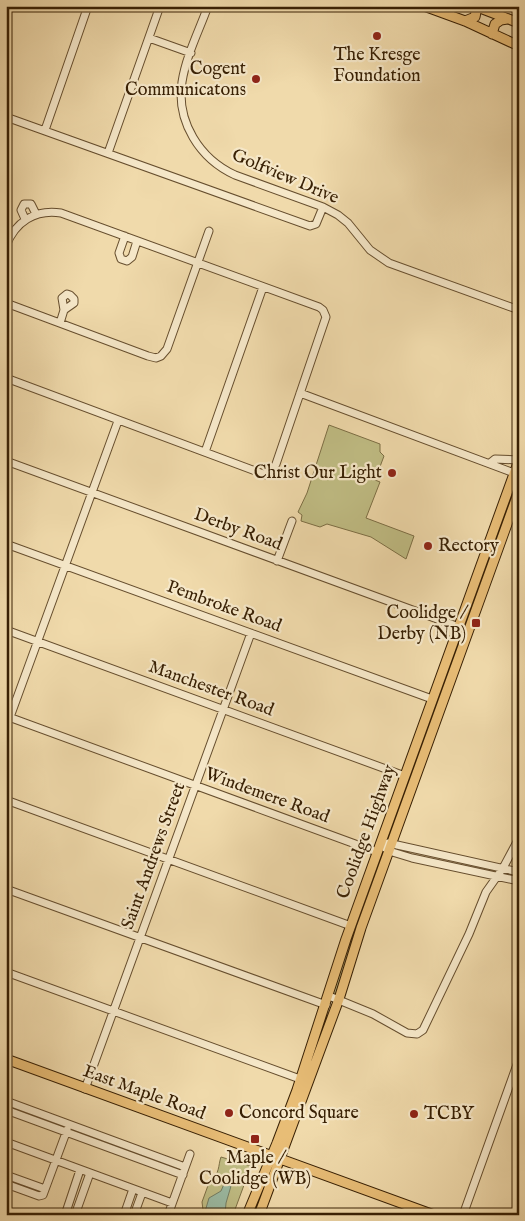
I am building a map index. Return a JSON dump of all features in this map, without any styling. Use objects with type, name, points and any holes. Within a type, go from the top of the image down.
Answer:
[{"type":"main road","points":[[424,6],[465,21],[519,46]]},
{"type":"main road","points":[[465,21],[475,17],[476,7],[519,23]]},
{"type":"main road","points":[[492,34],[495,24],[507,19]]},
{"type":"main road","name":"Coolidge Highway","points":[[301,1091],[300,1079],[351,926],[519,460]]},
{"type":"main road","name":"Coolidge Highway","points":[[259,1215],[276,1157],[339,999],[353,950],[519,491]]},
{"type":"main road","points":[[474,583],[476,587],[483,589]]},
{"type":"main road","name":"East Maple Road","points":[[6,1060],[434,1215]]},
{"type":"main road","name":"Coolidge Highway","points":[[247,1215],[276,1157]]},
{"type":"street","points":[[45,130],[88,6]]},
{"type":"street","points":[[108,153],[160,6]]},
{"type":"street","name":"Golfview Drive","points":[[208,6],[182,84],[182,106],[189,131],[201,149],[212,160],[229,172],[323,207],[343,219],[370,250],[389,263],[519,310]]},
{"type":"street","points":[[149,38],[191,53]]},
{"type":"street","points":[[6,116],[310,226],[316,224],[323,207]]},
{"type":"street","points":[[6,246],[14,229],[30,217],[53,212],[61,213],[319,307],[324,312],[326,320],[276,464],[272,471],[266,475],[6,378]]},
{"type":"street","points":[[6,304],[148,356],[156,358],[163,356],[209,231]]},
{"type":"street","points":[[125,236],[119,256],[126,261],[130,258],[137,241]]},
{"type":"street","points":[[205,452],[264,287]]},
{"type":"street","points":[[60,323],[64,310]]},
{"type":"street","points":[[300,393],[514,473]]},
{"type":"street","points":[[8,717],[38,641],[118,421]]},
{"type":"street","points":[[490,463],[495,459],[519,460]]},
{"type":"street","name":"Derby Road","points":[[6,462],[458,627]]},
{"type":"street","points":[[277,561],[292,522]]},
{"type":"street","name":"Pembroke Road","points":[[6,544],[432,700]]},
{"type":"street","name":"Manchester Road","points":[[6,630],[405,776]]},
{"type":"street","name":"Saint Andrews Street","points":[[86,1089],[251,633]]},
{"type":"street","name":"Windemere Road","points":[[8,717],[195,785],[379,848],[390,847]]},
{"type":"street","points":[[6,800],[351,926]]},
{"type":"street","points":[[329,996],[376,1015],[407,1034],[417,1034],[426,1027],[484,898],[519,838]]},
{"type":"street","points":[[390,847],[415,850],[519,872]]},
{"type":"street","points":[[390,847],[412,858],[519,881]]},
{"type":"street","points":[[6,888],[326,1005]]},
{"type":"street","points":[[6,972],[300,1079]]},
{"type":"street","points":[[463,1215],[519,1059]]},
{"type":"street","points":[[6,1102],[25,1108],[68,1128],[184,1171]]},
{"type":"street","points":[[22,1116],[25,1108]]},
{"type":"street","points":[[6,1110],[68,1128]]},
{"type":"street","points":[[6,1184],[39,1196],[43,1195],[68,1128]]},
{"type":"street","points":[[6,1142],[172,1204]]},
{"type":"street","points":[[168,1215],[190,1154]]},
{"type":"street","points":[[65,1215],[80,1170]]},
{"type":"street","points":[[75,1215],[90,1173]]},
{"type":"street","points":[[6,1175],[45,1190]]},
{"type":"street","points":[[124,1215],[133,1189]]},
{"type":"street","points":[[134,1215],[142,1192]]},
{"type":"shaded area","points":[[329,425],[380,444],[380,452],[384,456],[375,480],[380,482],[366,518],[414,536],[406,559],[371,537],[327,524],[320,527],[301,521],[302,515],[298,512],[307,493]]},
{"type":"shaded area","points":[[474,592],[478,594],[390,838],[386,838]]},
{"type":"shaded area","points":[[382,851],[385,852],[337,994],[335,995],[333,992],[347,946]]},
{"type":"shaded area","points":[[221,1157],[251,1166],[233,1215],[202,1215],[202,1202],[210,1180],[217,1173]]},
{"type":"shaded area","points":[[224,1184],[231,1186],[225,1215],[204,1215],[209,1198],[221,1191]]},
{"type":"place","name":"The Kresge Foundation","points":[[377,36]]},
{"type":"place","name":"Cogent Communicatons","points":[[256,79]]},
{"type":"place","name":"Christ Our Light","points":[[392,473]]},
{"type":"place","name":"Rectory","points":[[428,546]]},
{"type":"place","name":"Coolidge / Derby (NB)","points":[[476,623]]},
{"type":"place","name":"Concord Square","points":[[229,1113]]},
{"type":"place","name":"TCBY","points":[[414,1114]]},
{"type":"place","name":"Maple / Coolidge (WB)","points":[[255,1139]]}]
